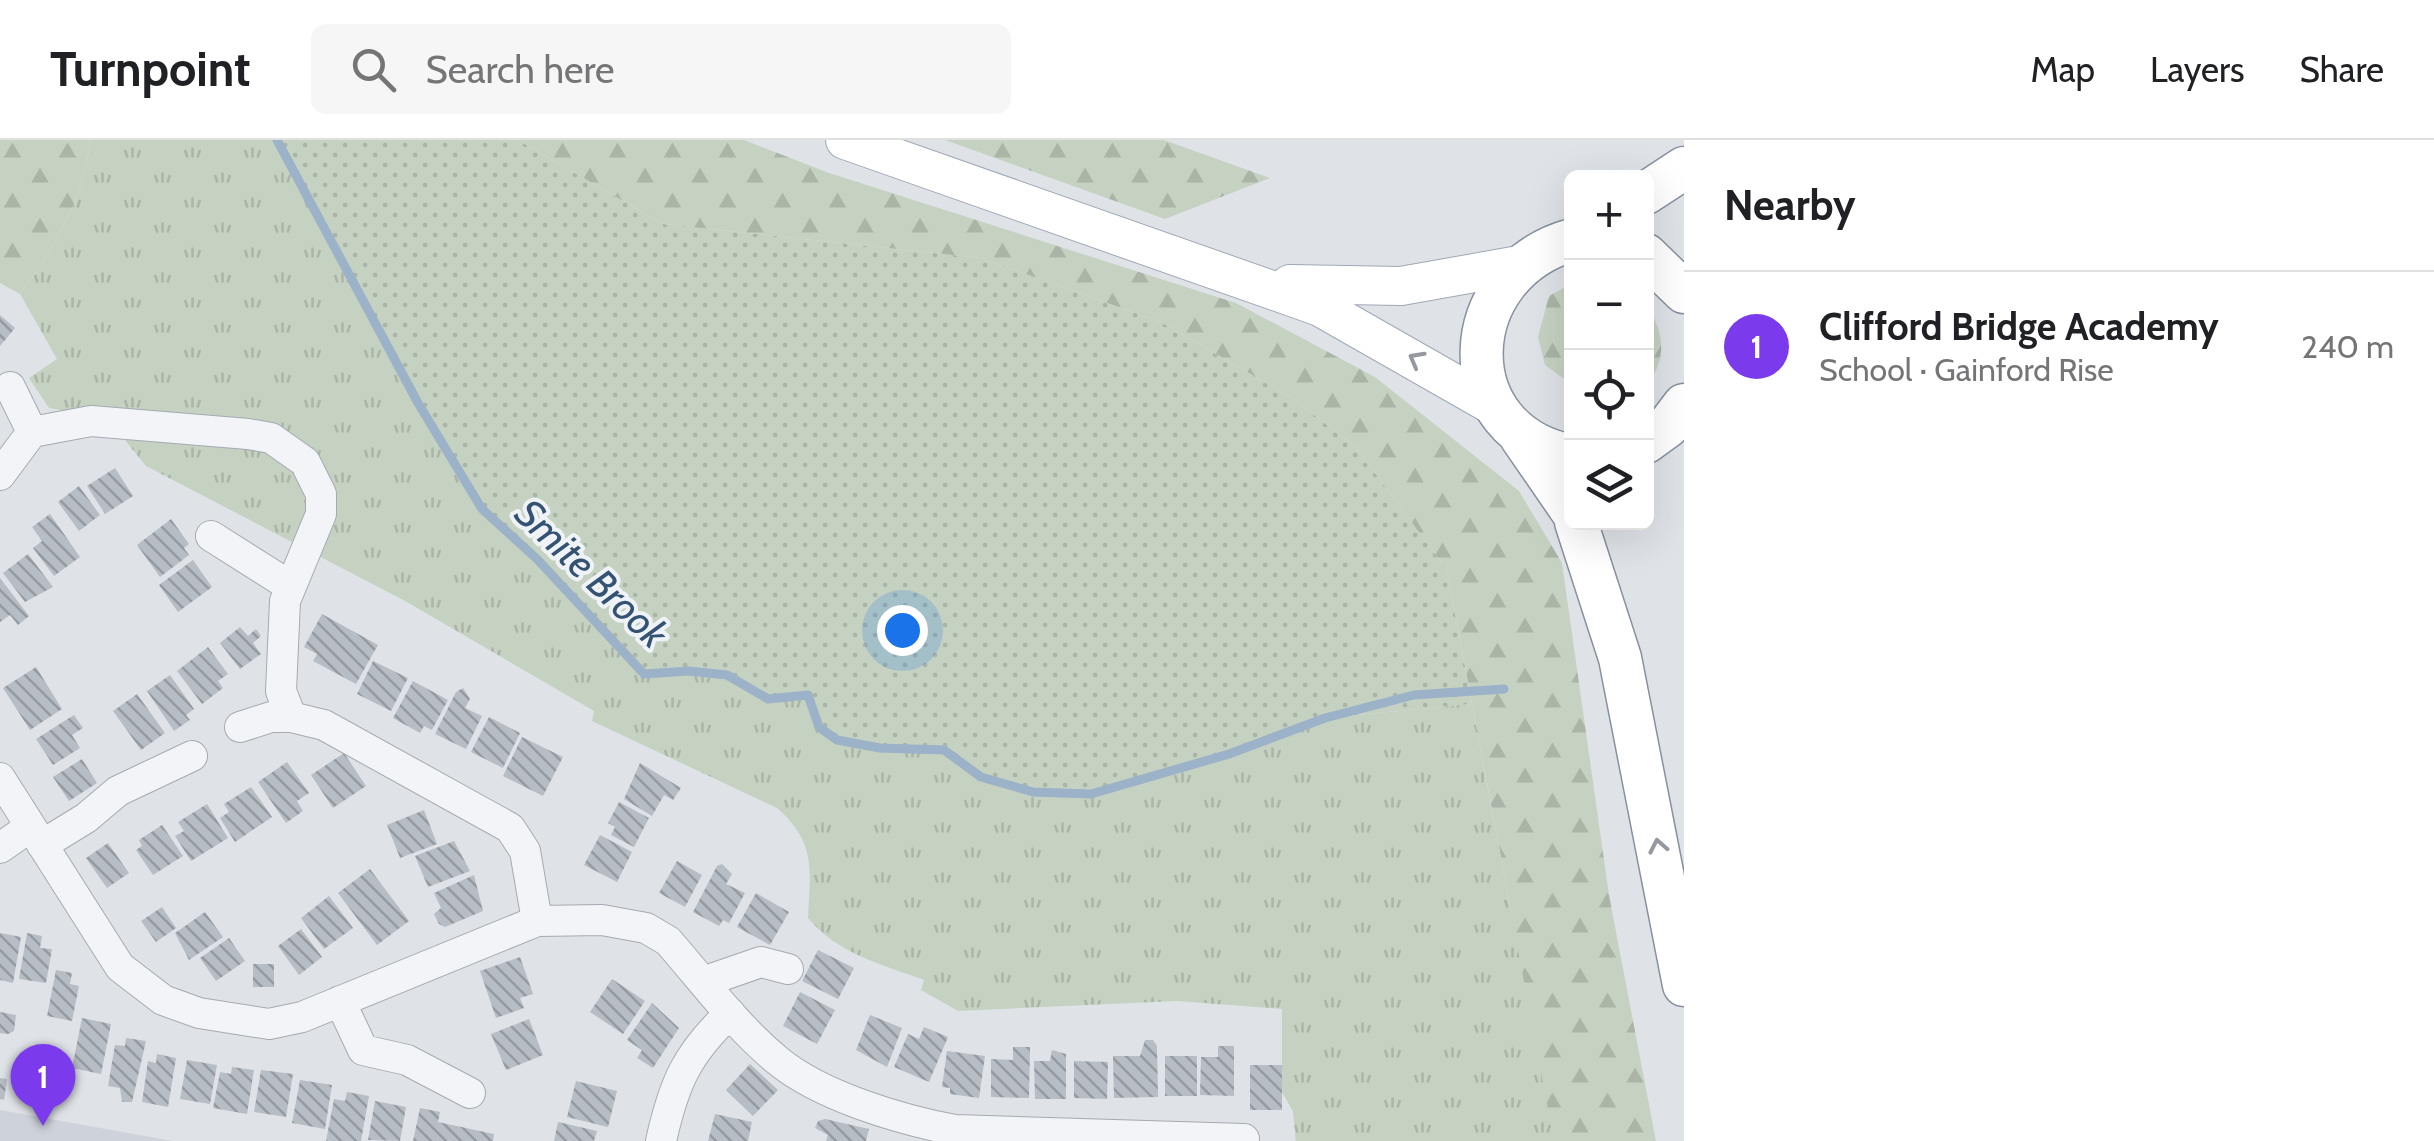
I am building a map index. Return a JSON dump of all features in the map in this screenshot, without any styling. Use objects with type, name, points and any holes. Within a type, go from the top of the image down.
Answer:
[{"type":"highway","points":[[1654,188],[1684,168]]},
{"type":"highway","points":[[1564,243],[1544,249],[1519,265],[1498,289],[1482,332],[1485,378],[1505,417],[1564,500]]},
{"type":"highway","points":[[1653,260],[1667,270],[1684,292]]},
{"type":"highway","points":[[1649,440],[1668,426],[1684,404]]},
{"type":"highway","points":[[1505,417],[1548,450],[1564,454]]},
{"type":"highway","points":[[1579,530],[1620,658],[1684,985]]},
{"type":"main road","points":[[845,140],[1248,278],[1320,307],[1505,417]]},
{"type":"main road","points":[[1248,278],[1344,288],[1401,286],[1519,265]]},
{"type":"street","points":[[10,387],[32,432]]},
{"type":"street","points":[[0,475],[32,432],[91,421],[248,434],[290,448],[314,478],[321,504],[321,514],[284,602],[281,692],[291,717]]},
{"type":"street","points":[[211,536],[291,582]]},
{"type":"street","points":[[240,727],[271,717],[324,725],[510,828],[525,852],[537,920]]},
{"type":"street","points":[[0,848],[86,818],[118,791],[192,756]]},
{"type":"street","points":[[0,778],[120,967],[163,1000],[199,1013],[268,1024],[302,1017],[537,920],[565,917],[646,928],[668,941],[778,1062],[908,1132],[1244,1139]]},
{"type":"street","points":[[703,982],[761,962],[788,968]]},
{"type":"street","points":[[340,1001],[363,1050],[407,1060],[470,1093]]},
{"type":"street","points":[[661,1141],[672,1091],[695,1046],[730,1013]]},
{"type":"shaded area","points":[[0,1110],[173,1141],[0,1141]]},
{"type":"green space","points":[[0,140],[90,140],[75,203],[45,259],[20,294],[0,283]]},
{"type":"green space","points":[[90,140],[277,140],[418,403],[482,509],[537,559],[644,674],[689,671],[727,675],[768,699],[808,695],[819,727],[837,740],[880,748],[944,750],[981,777],[1033,792],[1091,794],[1229,754],[1325,718],[1472,704],[1554,1141],[1296,1141],[1293,1111],[1282,1092],[1282,1009],[1177,1001],[958,1011],[921,990],[924,980],[847,949],[808,918],[810,871],[805,846],[777,808],[592,721],[594,711],[405,601],[146,466],[101,411],[85,414],[49,408],[29,378],[57,359],[20,294],[45,259],[75,203]]},
{"type":"green space","points":[[277,140],[518,140],[663,224],[981,258],[1161,322],[1290,397],[1355,446],[1447,570],[1472,704],[1325,718],[1229,754],[1091,794],[1033,792],[981,777],[944,750],[880,748],[837,740],[819,727],[807,695],[768,699],[727,675],[689,671],[644,674],[537,559],[482,509],[418,403]]},
{"type":"green space","points":[[518,140],[744,140],[829,173],[1236,303],[1375,377],[1519,491],[1562,563],[1609,895],[1656,1141],[1296,1141],[1293,1111],[1282,1092],[1511,911],[1447,570],[1355,446],[1290,397],[1161,322],[981,258],[663,224]]},
{"type":"green space","points":[[945,140],[1164,140],[1270,178],[1165,219]]},
{"type":"green space","points":[[1564,288],[1564,379],[1545,365],[1538,337],[1549,296]]},
{"type":"green space","points":[[1654,319],[1661,344],[1654,374]]},
{"type":"building","points":[[0,315],[15,328],[0,346]]},
{"type":"building","points":[[115,468],[133,496],[105,514],[87,486]]},
{"type":"building","points":[[79,486],[100,515],[79,531],[58,502]]},
{"type":"building","points":[[50,514],[80,557],[54,576],[33,548],[42,541],[32,527]]},
{"type":"building","points":[[171,519],[189,544],[184,548],[189,555],[160,577],[137,545]]},
{"type":"building","points":[[28,554],[53,587],[25,602],[3,573]]},
{"type":"building","points":[[193,560],[212,587],[178,612],[159,585]]},
{"type":"building","points":[[0,578],[29,616],[18,625],[10,615],[0,622]]},
{"type":"building","points":[[322,614],[378,645],[356,684],[313,661],[317,654],[304,647]]},
{"type":"building","points":[[240,627],[248,636],[256,629],[261,636],[253,643],[261,654],[240,669],[220,643]]},
{"type":"building","points":[[208,647],[228,674],[218,681],[223,688],[202,704],[177,671]]},
{"type":"building","points":[[373,661],[408,678],[391,711],[357,694]]},
{"type":"building","points":[[36,667],[62,709],[30,730],[3,688]]},
{"type":"building","points":[[170,675],[194,709],[186,715],[190,720],[174,731],[147,691]]},
{"type":"building","points":[[413,681],[448,700],[432,730],[424,726],[420,733],[393,718]]},
{"type":"building","points":[[463,688],[470,699],[465,708],[482,716],[466,749],[435,734],[456,692]]},
{"type":"building","points":[[137,694],[165,733],[141,750],[113,711]]},
{"type":"building","points":[[74,715],[83,728],[72,735],[80,748],[53,765],[36,739]]},
{"type":"building","points":[[489,717],[520,733],[503,768],[471,752]]},
{"type":"building","points":[[522,737],[563,757],[543,796],[503,776]]},
{"type":"building","points":[[344,753],[366,786],[333,808],[311,775]]},
{"type":"building","points":[[82,759],[97,783],[69,801],[53,777]]},
{"type":"building","points":[[287,762],[309,793],[297,801],[303,811],[286,823],[258,782]]},
{"type":"building","points":[[640,763],[681,788],[673,800],[664,795],[652,816],[624,799]]},
{"type":"building","points":[[251,787],[272,817],[235,842],[220,818],[229,812],[224,804]]},
{"type":"building","points":[[619,802],[649,818],[634,847],[611,835],[615,827],[608,823]]},
{"type":"building","points":[[207,804],[228,838],[191,861],[175,836],[184,831],[178,822]]},
{"type":"building","points":[[424,810],[437,844],[400,858],[387,825]]},
{"type":"building","points":[[162,825],[183,856],[153,875],[136,850],[142,846],[139,840]]},
{"type":"building","points":[[600,835],[632,852],[617,882],[584,865]]},
{"type":"building","points":[[454,841],[470,871],[428,887],[415,856]]},
{"type":"building","points":[[108,843],[129,873],[107,888],[86,858]]},
{"type":"building","points":[[677,861],[702,875],[685,907],[659,893]]},
{"type":"building","points":[[722,864],[732,874],[726,884],[745,893],[729,923],[723,920],[719,926],[693,912],[717,866]]},
{"type":"building","points":[[370,869],[409,921],[377,945],[338,893]]},
{"type":"building","points":[[474,875],[483,911],[445,927],[439,924],[434,914],[441,908],[434,893]]},
{"type":"building","points":[[756,893],[789,912],[770,945],[737,927]]},
{"type":"building","points":[[329,896],[353,928],[324,949],[301,918]]},
{"type":"building","points":[[162,907],[176,928],[156,942],[141,921]]},
{"type":"building","points":[[205,912],[223,937],[189,960],[175,933]]},
{"type":"building","points":[[301,929],[322,957],[299,975],[278,946]]},
{"type":"building","points":[[0,933],[21,937],[13,983],[0,980]]},
{"type":"building","points":[[27,933],[42,936],[40,948],[52,949],[46,983],[19,979]]},
{"type":"building","points":[[229,938],[245,961],[216,981],[200,958]]},
{"type":"building","points":[[818,950],[854,968],[838,999],[802,981]]},
{"type":"building","points":[[520,957],[533,994],[520,998],[524,1008],[496,1018],[480,971]]},
{"type":"building","points":[[253,964],[274,964],[274,987],[253,987]]},
{"type":"building","points":[[56,970],[72,973],[70,984],[79,986],[72,1021],[47,1016]]},
{"type":"building","points":[[612,979],[645,1001],[623,1034],[590,1012]]},
{"type":"building","points":[[800,992],[835,1010],[817,1044],[783,1026]]},
{"type":"building","points":[[652,1003],[679,1028],[653,1068],[637,1058],[642,1050],[627,1040]]},
{"type":"building","points":[[0,1012],[16,1015],[14,1031],[0,1033]]},
{"type":"building","points":[[870,1015],[902,1028],[887,1067],[856,1050]]},
{"type":"building","points":[[82,1018],[111,1024],[101,1074],[72,1068]]},
{"type":"building","points":[[529,1019],[543,1055],[506,1070],[491,1034]]},
{"type":"building","points":[[924,1027],[948,1037],[929,1082],[894,1067],[908,1034],[919,1039]]},
{"type":"building","points":[[126,1038],[146,1041],[132,1102],[122,1102],[120,1088],[108,1086],[115,1045],[125,1046]]},
{"type":"building","points":[[1145,1040],[1153,1040],[1157,1046],[1158,1097],[1114,1098],[1113,1056],[1140,1056]]},
{"type":"building","points":[[1218,1046],[1234,1046],[1234,1096],[1200,1095],[1201,1057],[1218,1057]]},
{"type":"building","points":[[1013,1047],[1030,1047],[1029,1098],[991,1097],[991,1059],[1013,1060]]},
{"type":"building","points":[[1052,1050],[1066,1054],[1066,1099],[1035,1099],[1034,1061],[1050,1061]]},
{"type":"building","points":[[947,1051],[985,1056],[979,1098],[950,1094],[950,1088],[942,1087]]},
{"type":"building","points":[[157,1054],[176,1058],[168,1107],[142,1102],[148,1061],[156,1063]]},
{"type":"building","points":[[1165,1056],[1197,1056],[1197,1096],[1165,1096]]},
{"type":"building","points":[[187,1060],[217,1065],[210,1104],[180,1099]]},
{"type":"building","points":[[1074,1061],[1108,1062],[1107,1099],[1074,1098]]},
{"type":"building","points":[[750,1064],[778,1090],[753,1116],[726,1090]]},
{"type":"building","points":[[1250,1065],[1282,1065],[1282,1110],[1250,1110]]},
{"type":"building","points":[[232,1067],[254,1070],[247,1114],[213,1108],[220,1072],[231,1074]]},
{"type":"building","points":[[261,1070],[293,1074],[286,1117],[254,1112]]},
{"type":"building","points":[[0,1078],[7,1079],[4,1100],[0,1099]]},
{"type":"building","points":[[300,1080],[332,1085],[325,1129],[292,1123]]},
{"type":"building","points":[[576,1081],[617,1091],[608,1127],[567,1117]]},
{"type":"building","points":[[347,1092],[369,1096],[361,1141],[326,1141],[334,1099],[345,1101]]},
{"type":"building","points":[[375,1101],[406,1107],[400,1141],[368,1140]]},
{"type":"building","points":[[420,1108],[440,1112],[438,1122],[494,1134],[493,1141],[413,1141]]},
{"type":"building","points":[[715,1114],[752,1122],[748,1141],[708,1141]]},
{"type":"building","points":[[825,1119],[869,1129],[866,1141],[826,1141],[828,1135],[815,1128],[818,1121]]},
{"type":"building","points":[[558,1122],[597,1131],[594,1141],[554,1141]]},
{"type":"waterway","name":"Smite Brook","points":[[277,140],[418,403],[482,509],[537,559],[644,674],[689,671],[727,675],[768,699],[808,695],[819,727],[837,740],[880,748],[944,750],[981,777],[1033,792],[1091,794],[1229,754],[1325,718],[1414,695],[1504,689]]},
{"type":"place","name":"Clifford Bridge Academy","points":[[43,1126]]}]
